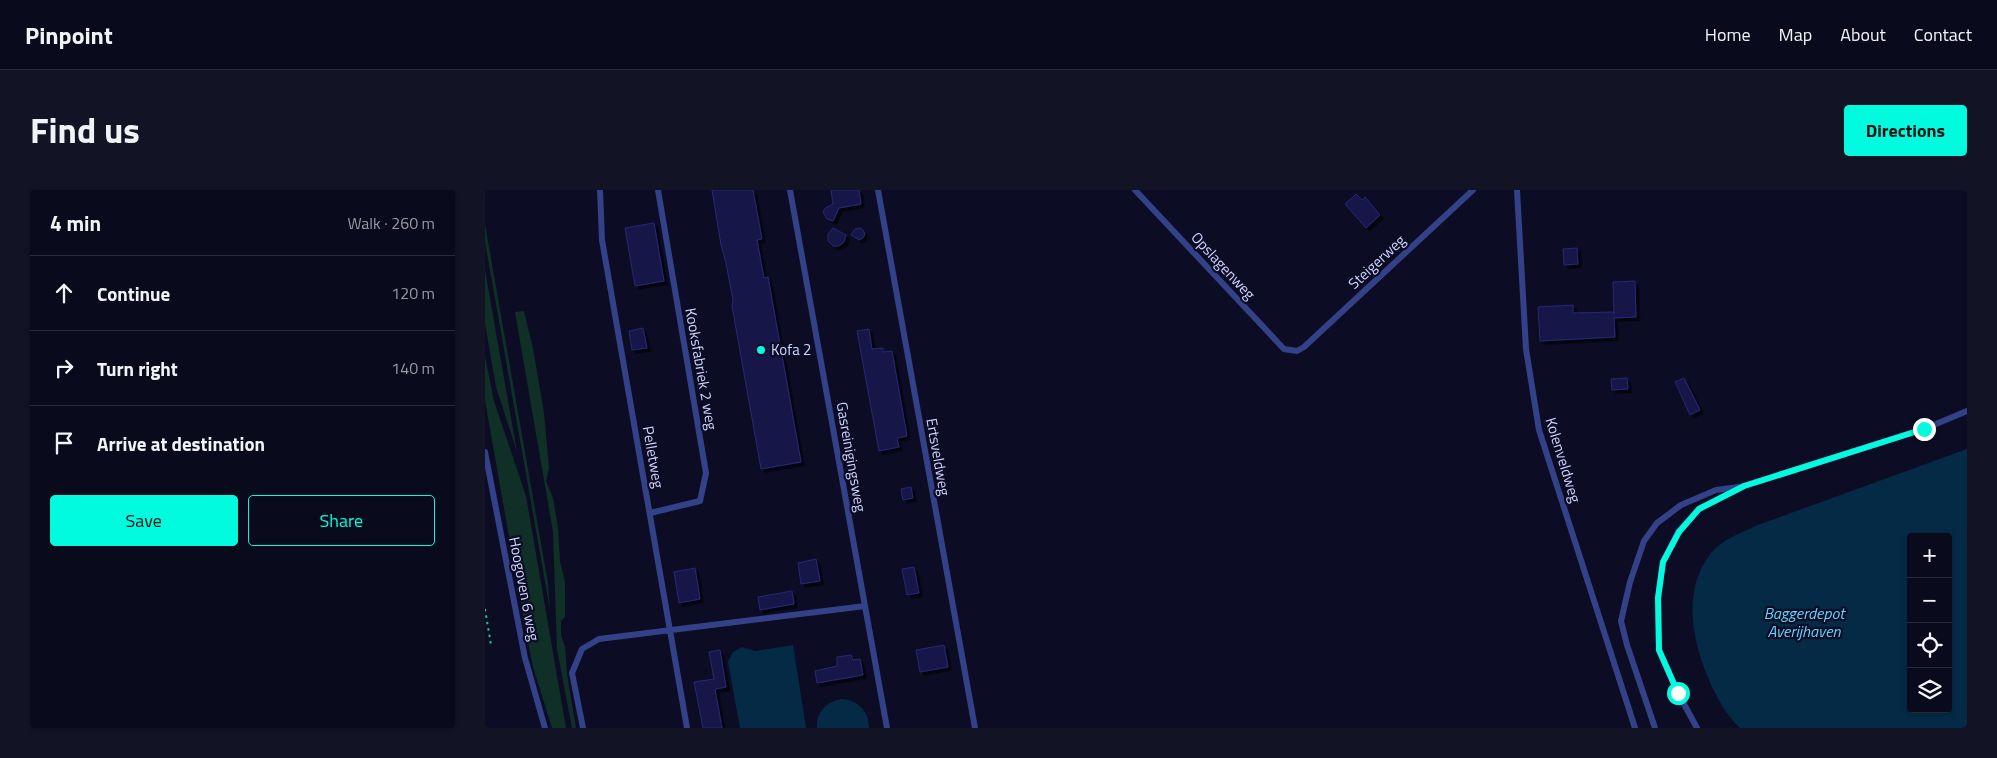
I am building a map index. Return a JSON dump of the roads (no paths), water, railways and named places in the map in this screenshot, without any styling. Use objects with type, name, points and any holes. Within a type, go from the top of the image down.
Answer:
[{"type":"lane","name":"Pelletweg","points":[[600,190],[603,240],[687,728]]},
{"type":"lane","name":"Kooksfabriek 2 weg","points":[[650,513],[700,501],[706,473],[658,190]]},
{"type":"lane","name":"Gasreinigingsweg","points":[[790,190],[887,728]]},
{"type":"lane","name":"Ertsveldweg","points":[[878,190],[975,728]]},
{"type":"lane","name":"Opslagenweg","points":[[1135,190],[1284,349],[1297,351]]},
{"type":"lane","name":"Steigerweg","points":[[1297,351],[1304,347],[1473,190]]},
{"type":"lane","name":"Kolenveldweg","points":[[1517,190],[1526,349],[1539,430],[1635,728]]},
{"type":"lane","points":[[1655,728],[1627,645],[1621,621],[1630,582],[1641,550],[1657,523],[1681,505],[1716,490],[1744,486],[1924,429],[1967,411]]},
{"type":"lane","name":"Hoogoven 6 weg","points":[[485,452],[527,664],[545,728]]},
{"type":"lane","points":[[1697,728],[1678,693],[1659,650],[1658,598],[1663,562],[1679,532],[1699,509],[1744,486]]},
{"type":"lane","points":[[583,728],[572,673],[582,649],[599,639],[865,606]]},
{"type":"water","name":"Baggerdepot Averijhaven","points":[[1967,449],[1967,728],[1740,728],[1721,703],[1705,671],[1695,636],[1693,601],[1702,567],[1712,552],[1727,540],[1740,533]]},
{"type":"water","points":[[793,645],[806,728],[740,728],[728,662],[733,652],[742,647],[755,651]]},
{"type":"water","points":[[842,699],[853,702],[862,708],[869,722],[869,728],[817,728],[818,717],[823,708],[832,702]]},
{"type":"place","name":"Kofa 2","points":[[761,350]]}]
